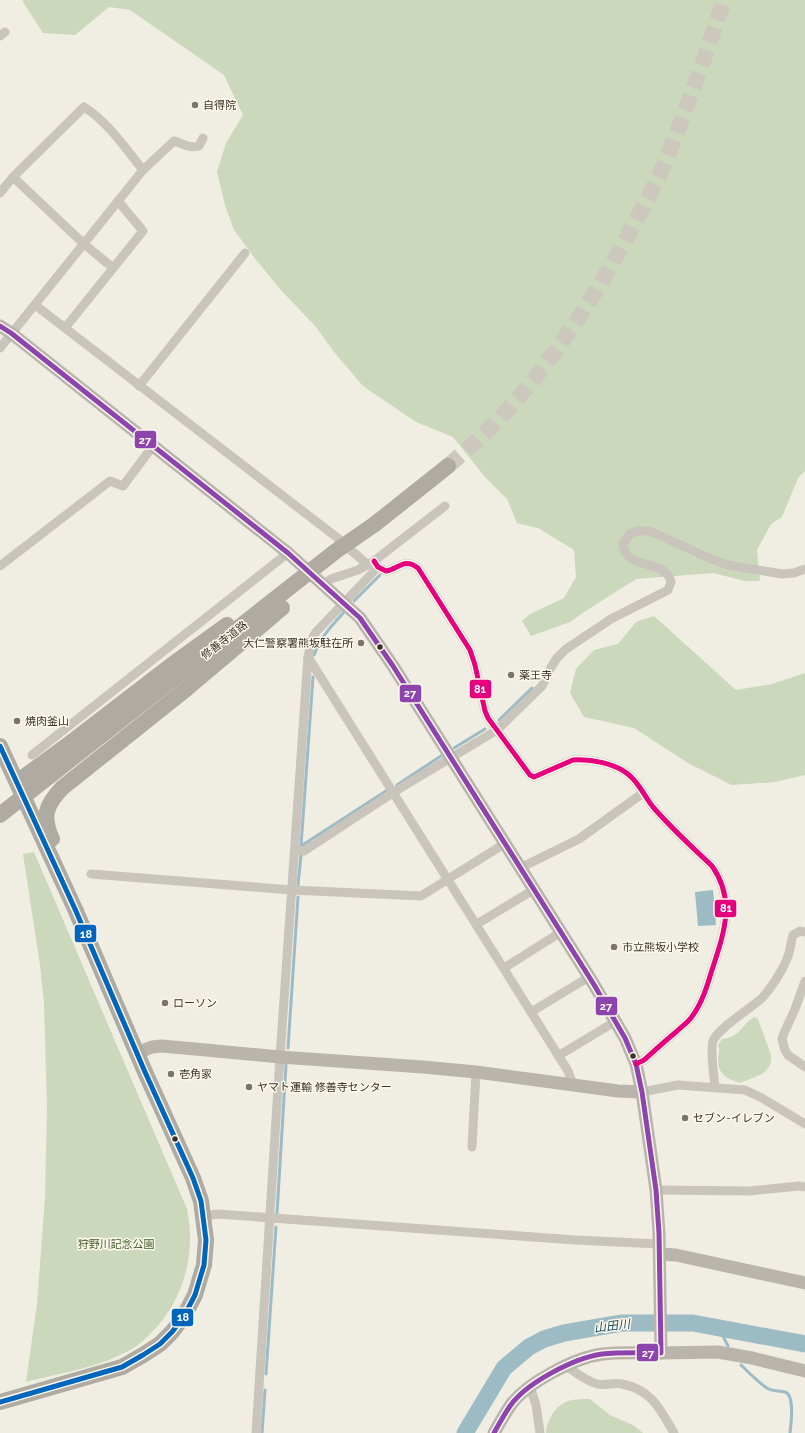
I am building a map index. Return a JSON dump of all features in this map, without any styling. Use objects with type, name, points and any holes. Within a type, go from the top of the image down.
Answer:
[{"type":"highway","name":"修善寺道路","points":[[0,815],[336,551],[374,524],[448,466]]},
{"type":"highway","points":[[75,909],[71,881],[46,824],[47,811],[50,804],[62,788],[185,690],[330,567],[374,524]]},
{"type":"highway","points":[[17,782],[39,758],[65,747],[169,667],[315,560],[336,551]]},
{"type":"highway","points":[[0,746],[75,909],[193,1178],[201,1200],[206,1240],[204,1265],[195,1295],[184,1316],[172,1332],[160,1344],[122,1367],[0,1402]]},
{"type":"highway","points":[[25,800],[40,797],[57,788],[62,788]]},
{"type":"main road","points":[[6,330],[288,553],[344,603],[366,626],[589,977],[616,1021],[636,1064],[642,1092],[656,1190],[660,1249],[661,1349]]},
{"type":"main road","points":[[137,1053],[152,1047],[161,1046],[476,1072],[618,1091],[642,1092]]},
{"type":"main road","points":[[660,1249],[676,1255],[805,1283]]},
{"type":"main road","points":[[494,1433],[510,1406],[530,1387],[565,1366],[602,1354],[661,1349],[718,1352],[752,1358],[805,1371]]},
{"type":"street","points":[[0,193],[13,177],[84,107],[103,122],[143,170]]},
{"type":"street","points":[[0,348],[6,330],[35,304],[143,170],[174,141],[186,146],[195,147],[199,146],[203,138]]},
{"type":"street","points":[[13,177],[84,244],[113,268]]},
{"type":"street","points":[[65,328],[143,231],[118,201]]},
{"type":"street","points":[[139,386],[245,253]]},
{"type":"street","points":[[35,304],[139,386],[373,564],[386,571],[390,571],[408,563],[413,564],[418,568],[470,650],[488,718],[530,775],[534,777],[573,760],[592,761],[624,771],[630,775],[653,806],[676,832],[712,866],[721,881],[726,900],[726,919],[720,948],[709,981],[699,1006],[693,1016],[644,1060],[636,1064]]},
{"type":"street","points":[[0,566],[110,481],[123,486],[153,446]]},
{"type":"street","points":[[256,1433],[280,1057],[308,658],[312,639],[316,632],[344,603],[373,564],[445,506]]},
{"type":"street","points":[[295,850],[304,851],[394,792],[497,730],[542,686],[557,658],[566,649],[610,619],[668,590],[671,582],[667,573],[655,567],[637,562],[628,557],[623,550],[622,544],[630,534],[637,531],[650,531],[728,565],[782,574],[794,573],[805,569]]},
{"type":"street","points":[[39,758],[121,685],[288,553]]},
{"type":"street","points":[[323,584],[331,579],[373,564]]},
{"type":"street","points":[[308,658],[394,792],[568,1071],[571,1079],[571,1085]]},
{"type":"street","points":[[39,758],[112,701],[121,685]]},
{"type":"street","points":[[520,868],[579,839],[643,793]]},
{"type":"street","points":[[91,874],[292,890],[421,896],[504,844]]},
{"type":"street","points":[[477,924],[533,890]]},
{"type":"street","points":[[715,1087],[712,1047],[714,1041],[724,1028],[753,1005],[770,988],[789,953],[793,935],[800,931],[805,932]]},
{"type":"street","points":[[504,968],[561,932]]},
{"type":"street","points":[[531,1012],[589,977]]},
{"type":"street","points":[[805,981],[782,1039],[788,1055],[805,1067]]},
{"type":"street","points":[[558,1056],[616,1021]]},
{"type":"street","points":[[472,1148],[476,1072]]},
{"type":"street","points":[[642,1092],[678,1085],[745,1090],[752,1092],[805,1124]]},
{"type":"street","points":[[656,1190],[749,1191],[799,1186],[805,1187]]},
{"type":"street","points":[[204,1216],[218,1214],[575,1240],[660,1249]]},
{"type":"street","points":[[565,1366],[591,1382],[599,1385],[621,1384],[633,1387],[648,1395],[653,1399],[662,1412],[674,1433]]},
{"type":"street","points":[[530,1387],[536,1405],[540,1433]]},
{"type":"green space","points":[[23,0],[805,0],[805,471],[798,478],[782,517],[771,524],[757,550],[760,581],[745,581],[713,573],[636,579],[570,622],[531,636],[522,621],[530,614],[564,598],[576,577],[574,550],[538,528],[517,523],[507,499],[485,477],[453,437],[416,422],[363,386],[334,352],[316,327],[280,289],[234,230],[225,205],[217,172],[226,143],[243,115],[224,75],[130,10],[109,7],[75,35],[43,33]]},
{"type":"green space","points":[[654,616],[736,690],[772,684],[805,673],[805,775],[775,782],[732,785],[688,763],[634,728],[584,717],[570,693],[576,669],[594,650],[618,644],[636,622]]},
{"type":"green space","name":"狩野川記念公園","points":[[34,852],[187,1209],[190,1241],[186,1272],[174,1302],[156,1328],[143,1341],[132,1349],[104,1362],[78,1370],[26,1382],[37,1304],[45,1198],[47,1108],[44,1003],[40,965],[23,854]]},
{"type":"green space","points":[[754,1017],[758,1019],[771,1055],[771,1062],[769,1067],[761,1074],[740,1083],[727,1077],[721,1072],[718,1064],[718,1045],[722,1039],[737,1034],[749,1020]]},
{"type":"green space","points":[[590,1399],[610,1415],[633,1425],[643,1433],[546,1433],[550,1418],[559,1406],[571,1400]]},
{"type":"water","points":[[713,890],[716,925],[698,926],[695,892]]},
{"type":"waterway","points":[[354,601],[380,575]]},
{"type":"waterway","points":[[314,655],[323,637],[344,612]]},
{"type":"waterway","points":[[301,846],[313,677]]},
{"type":"waterway","points":[[499,720],[532,688]]},
{"type":"waterway","points":[[454,748],[485,729]]},
{"type":"waterway","points":[[397,785],[441,756]]},
{"type":"waterway","points":[[301,846],[386,791]]},
{"type":"waterway","points":[[298,885],[301,855]]},
{"type":"waterway","points":[[288,1048],[298,897]]},
{"type":"waterway","points":[[277,1213],[286,1065]]},
{"type":"waterway","points":[[266,1374],[276,1227]]},
{"type":"waterway","name":"山田川","points":[[465,1433],[504,1368],[529,1347],[544,1339],[564,1333],[622,1323],[693,1323],[805,1344]]},
{"type":"waterway","points":[[719,1328],[728,1346]]},
{"type":"waterway","points":[[741,1365],[767,1388],[788,1394],[792,1410],[790,1433]]},
{"type":"waterway","points":[[262,1433],[265,1390]]},
{"type":"tunnel","points":[[448,466],[493,425],[516,400],[549,360],[592,297],[642,210],[663,167],[687,105],[724,0]]},
{"type":"transit line","name":"27","points":[[0,326],[11,333],[288,553],[360,618],[393,666],[593,983],[625,1038],[636,1064],[642,1092],[656,1190],[659,1233],[661,1353],[602,1354],[591,1356],[565,1366],[539,1380],[517,1397],[494,1433]]},
{"type":"transit line","name":"81","points":[[374,561],[378,567],[386,571],[405,564],[413,565],[418,568],[470,650],[488,718],[530,775],[534,777],[573,760],[587,760],[617,767],[636,782],[660,815],[712,866],[720,879],[726,905],[725,919],[720,946],[702,1000],[687,1022],[644,1060],[636,1064]]},
{"type":"transit line","name":"18","points":[[0,746],[75,909],[145,1072],[193,1178],[201,1201],[206,1240],[204,1265],[195,1295],[184,1316],[172,1332],[160,1344],[122,1367],[0,1402]]},
{"type":"place","name":"自得院","points":[[195,105]]},
{"type":"place","name":"大仁警察署熊坂駐在所","points":[[361,643]]},
{"type":"place","name":"薬王寺","points":[[511,675]]},
{"type":"place","name":"焼肉釜山","points":[[17,721]]},
{"type":"place","name":"市立熊坂小学校","points":[[614,947]]},
{"type":"place","name":"ローソン","points":[[165,1003]]},
{"type":"place","name":"壱角家","points":[[171,1074]]},
{"type":"place","name":"ヤマト運輸 修善寺センター","points":[[249,1087]]},
{"type":"place","name":"セブン-イレブン","points":[[685,1118]]}]
